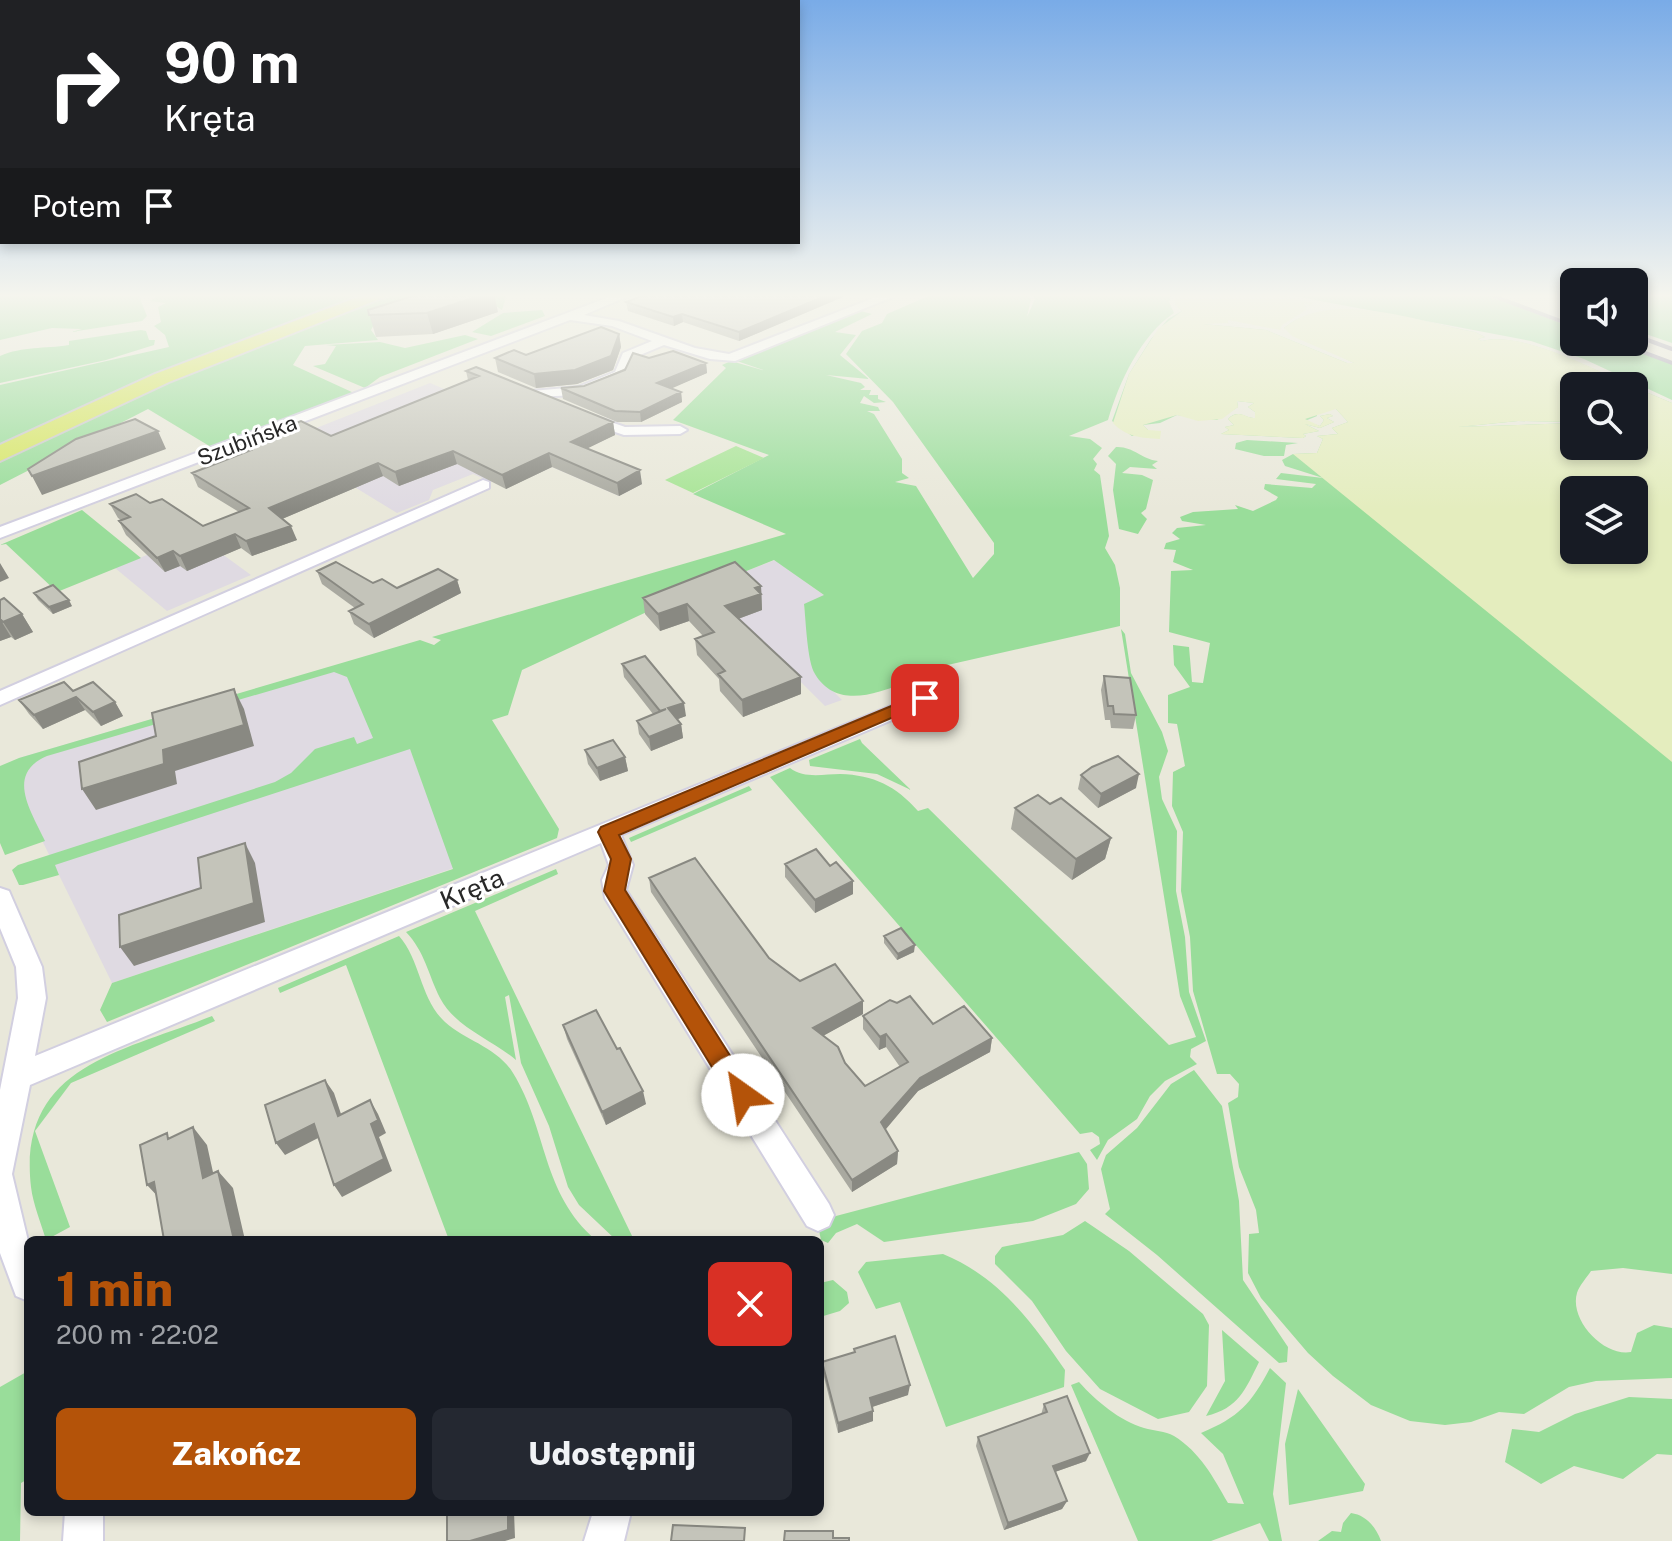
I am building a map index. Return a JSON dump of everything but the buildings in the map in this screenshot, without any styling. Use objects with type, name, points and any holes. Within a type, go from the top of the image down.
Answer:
[{"type":"main road","points":[[0,454],[194,366]]},
{"type":"street","name":"Szubińska","points":[[0,533],[442,366]]},
{"type":"street","points":[[467,366],[477,370]]},
{"type":"street","points":[[624,366],[620,374],[580,391],[530,392],[624,431],[680,430]]},
{"type":"street","points":[[0,699],[483,485]]},
{"type":"street","name":"Kręta","points":[[17,1077],[925,698]]},
{"type":"street","points":[[608,832],[621,859],[614,891],[818,1215]]},
{"type":"street","points":[[0,898],[29,967],[32,985],[31,1012],[0,1166]]},
{"type":"street","points":[[0,1182],[5,1223],[24,1273]]},
{"type":"street","points":[[83,1541],[84,1516]]},
{"type":"street","points":[[604,1541],[611,1516]]},
{"type":"shaded area","points":[[430,383],[587,449],[582,459],[642,484],[619,496],[552,467],[528,478],[492,482],[473,474],[433,490],[429,500],[397,513],[281,442]]},
{"type":"shaded area","points":[[196,535],[251,575],[167,611],[115,568]]},
{"type":"shaded area","points":[[775,560],[825,596],[804,605],[814,672],[842,700],[825,706],[705,587]]},
{"type":"shaded area","points":[[375,654],[454,868],[112,983],[7,769],[19,758]]},
{"type":"green space","points":[[0,366],[79,366],[0,383]]},
{"type":"green space","points":[[85,366],[179,366],[0,447],[0,385]]},
{"type":"green space","points":[[207,366],[295,366],[354,393],[211,447],[148,409],[0,485],[0,460]]},
{"type":"green space","points":[[313,366],[409,366],[380,377],[365,388]]},
{"type":"green space","points":[[723,366],[748,366],[766,371],[751,366],[853,366],[869,379],[826,375],[861,383],[865,387],[860,390],[871,390],[869,395],[878,395],[878,399],[886,402],[874,403],[864,396],[860,403],[878,407],[880,411],[867,411],[874,414],[902,459],[902,473],[909,478],[895,482],[916,486],[973,578],[994,554],[994,543],[893,402],[858,366],[1130,366],[1108,420],[1069,436],[1090,439],[1102,448],[1093,459],[1097,464],[1094,470],[1100,475],[1109,536],[1105,548],[1115,565],[1120,588],[1120,626],[899,676],[905,683],[869,694],[845,695],[824,685],[815,674],[810,660],[804,604],[824,595],[774,560],[666,603],[522,670],[508,715],[492,720],[559,829],[557,838],[107,1022],[100,1010],[112,983],[453,869],[410,749],[55,865],[59,875],[23,885],[19,885],[12,870],[18,865],[275,782],[291,773],[315,749],[354,737],[357,744],[373,738],[347,677],[334,672],[47,756],[34,764],[24,783],[28,806],[45,841],[5,855],[0,843],[0,766],[420,640],[434,645],[441,640],[432,637],[786,534],[693,494],[769,455],[673,420],[726,368]]},
{"type":"green space","points":[[1134,366],[1586,366],[1600,372],[1560,372],[1560,422],[1518,421],[1458,427],[1560,423],[1560,460],[1648,460],[1648,393],[1672,403],[1672,1274],[1623,1268],[1591,1271],[1578,1290],[1576,1303],[1583,1325],[1591,1334],[1610,1349],[1621,1352],[1631,1352],[1637,1333],[1654,1325],[1672,1328],[1672,1378],[1596,1381],[1569,1387],[1524,1414],[1499,1412],[1471,1422],[1445,1425],[1410,1421],[1371,1405],[1333,1376],[1308,1353],[1261,1298],[1248,1273],[1249,1234],[1259,1233],[1256,1210],[1239,1167],[1228,1103],[1238,1097],[1239,1084],[1230,1074],[1217,1074],[1193,991],[1190,937],[1181,891],[1183,832],[1172,806],[1173,772],[1185,766],[1177,724],[1168,723],[1168,695],[1190,687],[1174,665],[1173,645],[1189,647],[1192,682],[1203,683],[1210,643],[1169,632],[1171,571],[1193,570],[1173,562],[1176,550],[1164,549],[1166,543],[1180,539],[1172,533],[1177,528],[1206,525],[1182,521],[1180,517],[1193,512],[1238,509],[1235,505],[1253,511],[1278,497],[1264,489],[1265,484],[1312,488],[1316,484],[1276,479],[1281,473],[1323,478],[1285,466],[1282,460],[1293,454],[1317,453],[1323,439],[1317,436],[1338,434],[1332,428],[1348,422],[1336,409],[1366,403],[1316,412],[1317,416],[1305,421],[1320,426],[1324,420],[1320,416],[1330,414],[1333,416],[1327,418],[1334,422],[1320,428],[1305,424],[1319,431],[1303,434],[1306,436],[1303,438],[1221,434],[1229,430],[1225,427],[1234,425],[1228,419],[1232,416],[1239,414],[1255,418],[1255,412],[1248,407],[1254,403],[1237,401],[1238,407],[1217,420],[1177,415],[1160,423],[1143,425],[1148,430],[1132,436],[1112,421]]},
{"type":"green space","points":[[1599,366],[1672,366],[1672,400],[1648,389],[1648,372],[1612,372]]},
{"type":"green space","points":[[1247,440],[1298,443],[1286,445],[1284,456],[1264,456],[1235,449],[1236,443]]},
{"type":"green space","points":[[736,446],[764,458],[693,493],[665,480]]},
{"type":"green space","points":[[1116,447],[1127,448],[1158,461],[1152,465],[1157,469],[1130,467],[1122,473],[1142,475],[1153,480],[1146,509],[1141,513],[1147,519],[1138,534],[1119,529],[1113,490],[1116,464],[1108,456]]},
{"type":"green space","points":[[82,510],[141,558],[57,592],[6,544],[0,545]]},
{"type":"green space","points":[[1121,629],[1125,634],[1131,673],[1162,732],[1168,751],[1159,777],[1162,799],[1177,831],[1176,891],[1185,937],[1189,992],[1206,1041],[1191,1049],[1190,1057],[1197,1064],[1165,1081],[1150,1096],[1137,1119],[1108,1140],[1097,1160],[1090,1150],[1100,1144],[1099,1137],[1092,1132],[1080,1134],[770,777],[790,768],[808,775],[863,777],[893,789],[918,811],[928,808],[1169,1045],[1196,1037],[1180,996]]},
{"type":"green space","points":[[860,739],[911,790],[877,774],[810,766],[809,760]]},
{"type":"green space","points":[[749,786],[752,790],[631,842],[629,838]]},
{"type":"green space","points":[[556,869],[558,874],[475,911],[632,1236],[612,1236],[579,1205],[568,1187],[549,1126],[521,1063],[509,995],[505,997],[516,1060],[464,1025],[447,1008],[422,955],[406,932]]},
{"type":"green space","points":[[399,936],[437,1013],[453,1029],[499,1057],[513,1073],[533,1117],[555,1182],[578,1222],[592,1236],[448,1236],[346,965],[280,993],[278,988]]},
{"type":"green space","points":[[212,1016],[215,1021],[71,1083],[36,1129],[41,1114],[59,1089],[83,1069],[112,1054]]},
{"type":"green space","points":[[1194,1070],[1222,1106],[1239,1201],[1243,1280],[1288,1347],[1287,1362],[1279,1363],[1157,1255],[1105,1214],[1110,1209],[1101,1169],[1106,1155],[1137,1128],[1171,1084]]},
{"type":"green space","points":[[35,1132],[70,1227],[53,1236],[45,1236],[35,1207],[31,1187],[31,1146]]},
{"type":"green space","points":[[1079,1152],[1087,1164],[1089,1189],[1076,1204],[1033,1221],[884,1242],[857,1224],[836,1233],[828,1243],[824,1241],[824,1236],[820,1236],[817,1221]]},
{"type":"green space","points":[[1085,1221],[1129,1251],[1203,1314],[1209,1325],[1207,1386],[1189,1412],[1158,1419],[1100,1389],[1066,1351],[1032,1301],[995,1264],[995,1256],[1002,1247],[1063,1235]]},
{"type":"green space","points":[[943,1254],[981,1275],[1012,1302],[1065,1370],[1064,1387],[946,1427],[900,1302],[876,1309],[858,1272],[866,1262]]},
{"type":"green space","points":[[833,1280],[847,1292],[849,1303],[840,1311],[824,1316],[824,1282]]},
{"type":"green space","points":[[1222,1330],[1259,1362],[1234,1403],[1206,1416],[1225,1381]]},
{"type":"green space","points":[[1270,1368],[1286,1383],[1273,1494],[1282,1541],[1269,1541],[1260,1523],[1211,1541],[1138,1541],[1071,1385],[1079,1382],[1126,1421],[1174,1436],[1183,1442],[1199,1457],[1228,1503],[1244,1504],[1223,1454],[1201,1433],[1243,1408]]},
{"type":"green space","points":[[24,1373],[24,1481],[21,1483],[20,1541],[0,1541],[0,1387]]},
{"type":"green space","points":[[1298,1389],[1365,1484],[1363,1491],[1289,1505],[1285,1444]]},
{"type":"green space","points":[[1629,1397],[1672,1399],[1672,1455],[1657,1454],[1623,1479],[1574,1466],[1541,1484],[1505,1462],[1512,1429],[1539,1432],[1575,1414]]},
{"type":"green space","points":[[1351,1513],[1370,1522],[1381,1541],[1318,1541],[1332,1531],[1341,1532],[1343,1523]]},
{"type":"sand","points":[[1134,366],[1588,366],[1601,372],[1560,372],[1560,422],[1518,421],[1458,427],[1560,423],[1560,460],[1648,460],[1648,393],[1672,403],[1672,762],[1293,454],[1317,453],[1323,439],[1317,436],[1338,434],[1332,428],[1348,422],[1336,409],[1305,419],[1320,426],[1324,420],[1320,416],[1330,414],[1333,416],[1327,418],[1334,422],[1320,428],[1305,424],[1319,431],[1303,434],[1306,436],[1303,438],[1221,434],[1229,430],[1225,427],[1234,425],[1228,419],[1232,416],[1239,414],[1255,418],[1255,412],[1248,407],[1254,403],[1237,401],[1238,407],[1222,419],[1198,421],[1177,415],[1143,425],[1148,430],[1161,431],[1160,439],[1135,436],[1113,423]]},
{"type":"route","points":[[743,1095],[614,891],[621,859],[608,832],[925,698]]}]
